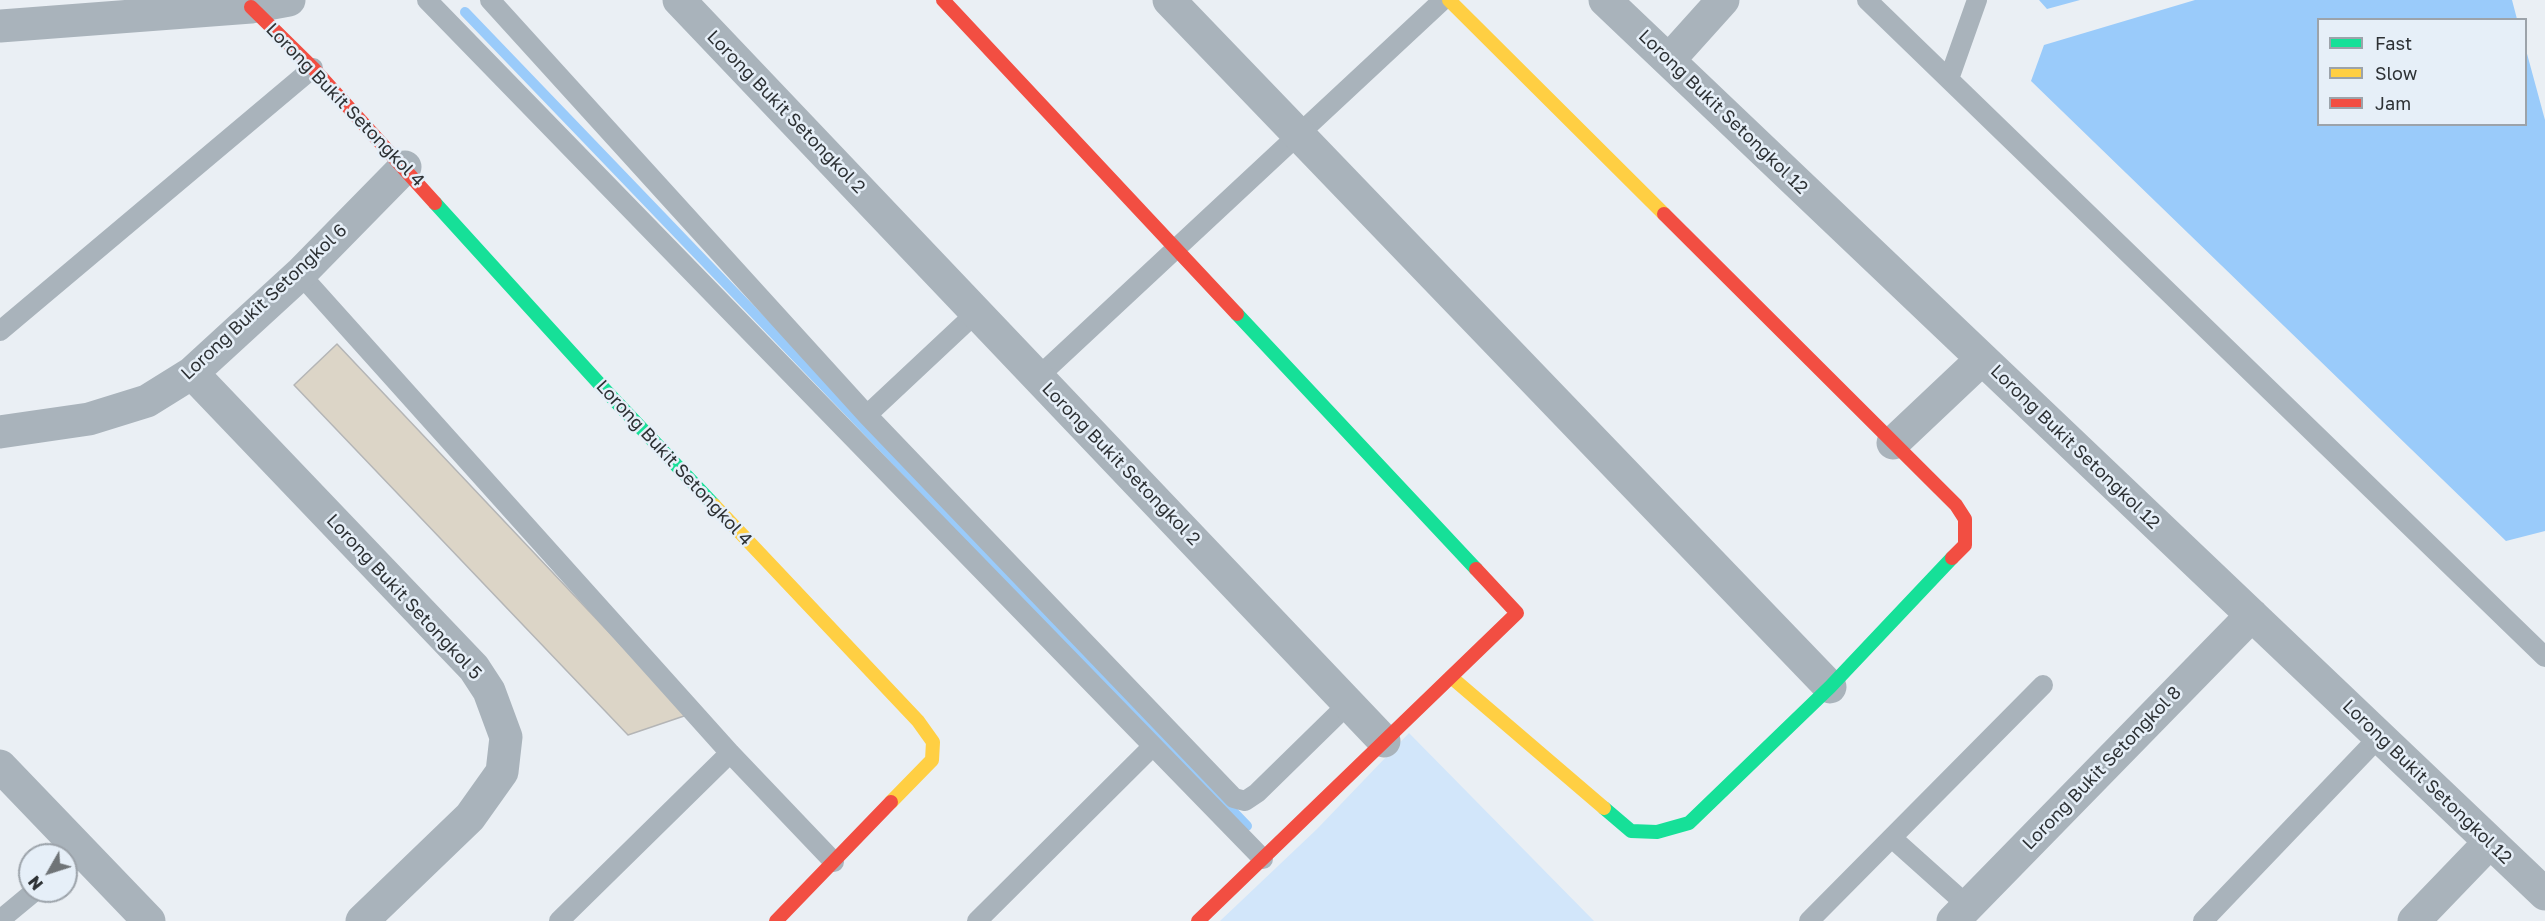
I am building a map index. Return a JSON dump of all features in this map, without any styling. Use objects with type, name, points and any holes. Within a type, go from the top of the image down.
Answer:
[{"type":"street","points":[[0,26],[251,7],[289,0]]},
{"type":"street","name":"Lorong Bukit Setongkol 2","points":[[679,0],[1384,741]]},
{"type":"street","points":[[943,0],[1517,613],[1198,921]]},
{"type":"street","points":[[1168,0],[1830,687]]},
{"type":"street","points":[[1449,0],[1956,505],[1965,519],[1965,545],[1830,687],[1689,823],[1657,832],[1631,831],[1451,677]]},
{"type":"street","name":"Lorong Bukit Setongkol 12","points":[[1605,0],[2545,894]]},
{"type":"street","points":[[1669,60],[1724,0]]},
{"type":"street","name":"Lorong Bukit Setongkol 4","points":[[251,7],[313,68],[405,167],[605,390],[918,721],[933,742],[932,760],[776,921]]},
{"type":"street","name":"Lorong Bukit Setongkol 6","points":[[0,432],[89,419],[147,401],[192,373],[300,274],[405,167]]},
{"type":"street","points":[[1893,443],[1982,359]]},
{"type":"street","name":"Lorong Bukit Setongkol 5","points":[[192,373],[474,668],[489,691],[506,737],[502,772],[470,817],[362,921]]},
{"type":"street","name":"Lorong Bukit Setongkol 8","points":[[1960,913],[2252,615]]},
{"type":"street","points":[[0,766],[61,843]]},
{"type":"street","points":[[2414,921],[2490,842]]},
{"type":"street","points":[[78,862],[149,921]]},
{"type":"lane","points":[[427,0],[1263,859]]},
{"type":"lane","points":[[490,0],[867,416],[1234,798],[1245,801],[1257,793],[1348,704]]},
{"type":"lane","points":[[1038,377],[1443,0]]},
{"type":"lane","points":[[1867,0],[2545,657]]},
{"type":"lane","points":[[1949,79],[1977,0]]},
{"type":"lane","points":[[0,331],[313,68]]},
{"type":"lane","points":[[300,274],[730,753],[834,862]]},
{"type":"lane","points":[[867,416],[976,312]]},
{"type":"lane","points":[[1809,921],[2043,685]]},
{"type":"lane","points":[[2203,921],[2380,736]]},
{"type":"lane","points":[[977,921],[1153,746]]},
{"type":"lane","points":[[559,921],[730,753]]},
{"type":"lane","points":[[1892,837],[1960,913]]},
{"type":"lane","points":[[0,920],[21,903]]},
{"type":"shaded area","points":[[1409,733],[1594,921],[1220,921],[1317,829]]},
{"type":"water","points":[[2039,0],[2080,0],[2047,9]]},
{"type":"water","points":[[2195,0],[2512,0],[2517,18],[2317,18],[2317,126],[2527,126],[2527,54],[2545,120],[2545,531],[2506,541],[2031,81],[2044,45]]},
{"type":"building","points":[[337,344],[687,715],[628,735],[294,385]]},
{"type":"waterway","points":[[465,12],[1247,826]]},
{"type":"traffic: fast","points":[[435,203],[605,390],[714,505]]},
{"type":"traffic: fast","points":[[1237,314],[1476,569]]},
{"type":"traffic: fast","points":[[1604,808],[1631,831],[1657,832],[1689,823],[1830,687],[1952,558]]},
{"type":"traffic: slow","points":[[1449,0],[1664,214]]},
{"type":"traffic: slow","points":[[714,505],[918,721],[933,742],[932,760],[891,802]]},
{"type":"traffic: slow","points":[[1451,677],[1604,808]]},
{"type":"traffic: jam","points":[[943,0],[1237,314]]},
{"type":"traffic: jam","points":[[251,7],[313,68],[435,203]]},
{"type":"traffic: jam","points":[[1664,214],[1956,505],[1965,519],[1965,545],[1952,558]]},
{"type":"traffic: jam","points":[[1198,921],[1517,613],[1476,569]]},
{"type":"traffic: jam","points":[[776,921],[891,802]]}]
